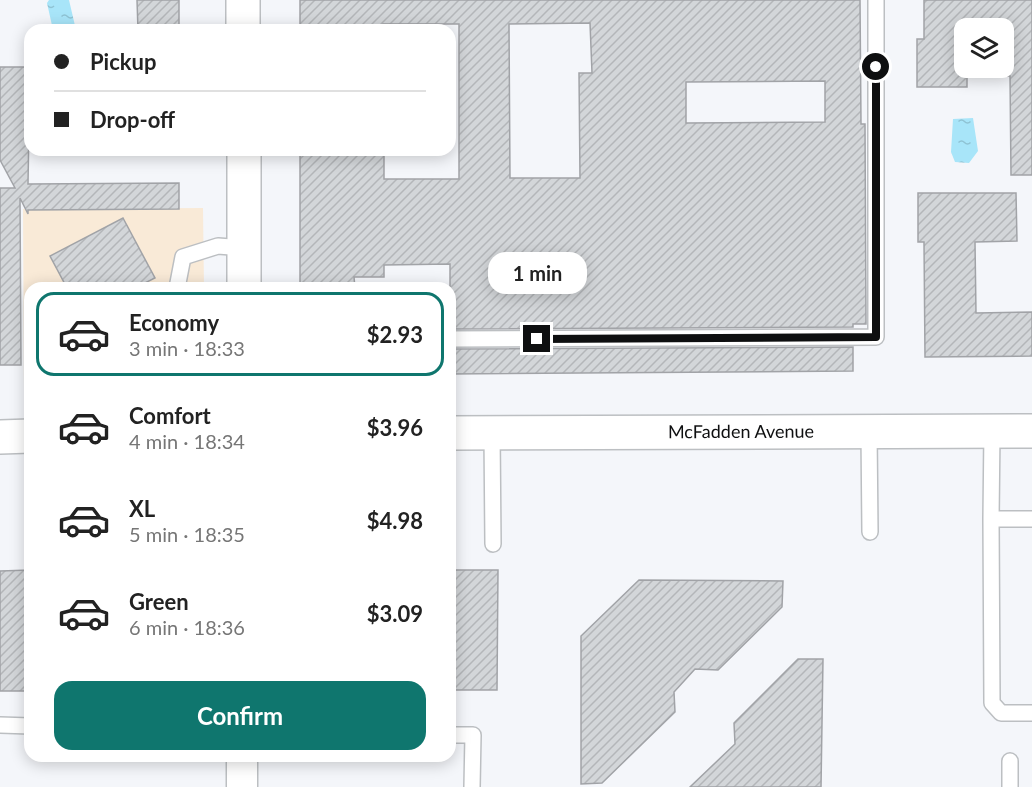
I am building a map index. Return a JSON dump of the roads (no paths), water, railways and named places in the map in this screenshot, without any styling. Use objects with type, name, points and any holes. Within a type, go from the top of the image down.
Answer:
[{"type":"main road","points":[[243,0],[243,24]]},
{"type":"main road","points":[[244,156],[244,282]]},
{"type":"main road","name":"McFadden Avenue","points":[[456,433],[1032,431]]},
{"type":"main road","points":[[0,437],[24,436]]},
{"type":"street","points":[[242,762],[242,787]]},
{"type":"lane","points":[[456,339],[876,337],[876,0]]},
{"type":"lane","points":[[178,282],[183,257],[218,246],[244,248]]},
{"type":"lane","points":[[992,431],[992,703],[1001,713],[1032,713]]},
{"type":"lane","points":[[869,432],[870,532]]},
{"type":"lane","points":[[492,433],[493,544]]},
{"type":"lane","points":[[991,519],[1032,519]]},
{"type":"lane","points":[[0,725],[24,726]]},
{"type":"lane","points":[[456,735],[473,735],[472,787]]},
{"type":"lane","points":[[1010,761],[1010,787]]},
{"type":"water","points":[[49,0],[69,0],[75,24],[52,24],[47,3]]},
{"type":"water","points":[[973,118],[978,151],[969,163],[955,162],[951,152],[953,119]]}]
